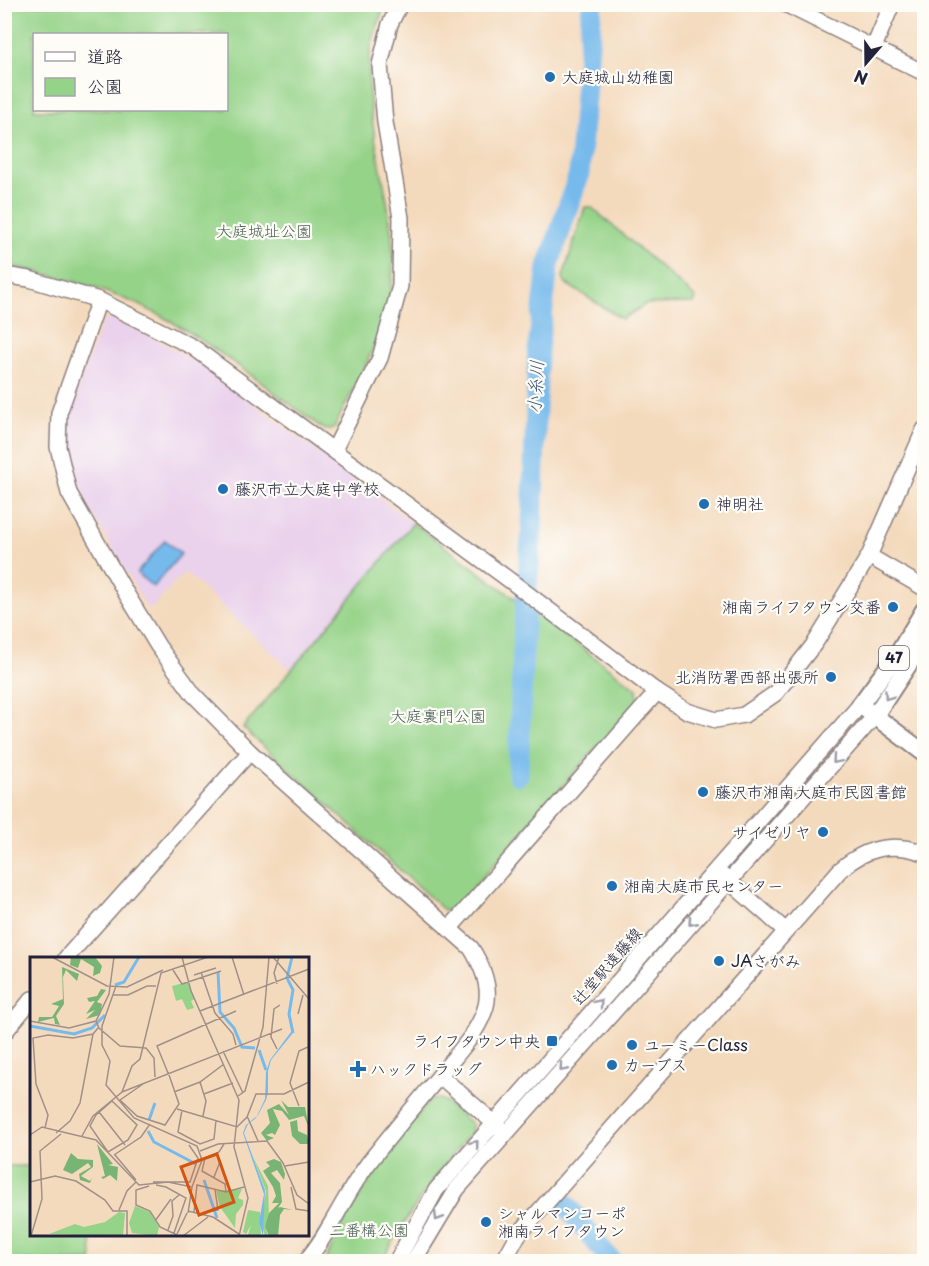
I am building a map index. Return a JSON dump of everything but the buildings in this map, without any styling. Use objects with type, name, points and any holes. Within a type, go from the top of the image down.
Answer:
[{"type":"main road","name":"47","points":[[860,705],[899,652],[924,610]]},
{"type":"main road","name":"47","points":[[874,717],[924,641]]},
{"type":"main road","points":[[860,705],[924,753]]},
{"type":"street","points":[[334,450],[380,358],[400,286],[400,218],[385,122],[380,65],[390,24],[400,4]]},
{"type":"street","points":[[785,4],[924,73]]},
{"type":"street","points":[[874,47],[892,4]]},
{"type":"street","points":[[4,275],[29,279],[99,300],[193,347],[513,582],[657,692],[687,711],[716,720],[744,715],[776,693],[815,643],[869,556],[924,430]]},
{"type":"street","points":[[99,300],[59,413],[58,447],[69,493],[158,646],[194,695],[250,752],[471,948],[484,969],[487,992],[485,1012],[467,1043],[369,1162],[339,1207],[316,1250],[305,1262]]},
{"type":"street","points":[[869,556],[924,588]]},
{"type":"street","points":[[449,929],[657,692]]},
{"type":"street","name":"辻堂駅遠藤線","points":[[396,1262],[436,1190],[860,705]]},
{"type":"street","name":"辻堂駅遠藤線","points":[[413,1262],[450,1198],[874,717]]},
{"type":"street","points":[[67,957],[250,752]]},
{"type":"street","points":[[503,1262],[518,1235],[840,870],[864,852],[882,847],[902,846],[924,853]]},
{"type":"street","points":[[716,871],[786,930]]},
{"type":"street","points":[[4,1033],[30,1001]]},
{"type":"street","points":[[440,1076],[506,1133]]},
{"type":"shaded area","name":"藤沢市立大庭中学校","points":[[111,318],[161,342],[202,366],[413,523],[290,669],[185,572],[149,611],[84,499],[75,478],[68,450],[67,419],[102,323]]},
{"type":"green space","name":"大庭城址公園","points":[[4,5],[378,5],[382,13],[371,48],[369,83],[371,112],[391,229],[393,259],[391,289],[375,343],[334,428],[325,430],[212,347],[172,322],[133,302],[47,274],[5,265]]},
{"type":"green space","points":[[585,207],[591,207],[696,298],[694,303],[646,304],[622,319],[565,283],[563,277]]},
{"type":"green space","name":"大庭裏門公園","points":[[413,523],[637,689],[638,700],[455,909],[445,911],[243,728]]},
{"type":"green space","name":"二番構公園","points":[[431,1099],[441,1099],[472,1124],[472,1131],[424,1193],[382,1261],[325,1261],[344,1222],[384,1156]]},
{"type":"green space","points":[[5,1166],[30,1166],[30,1236],[91,1236],[92,1261],[5,1261]]},
{"type":"water","points":[[165,540],[181,554],[153,587],[137,573]]},
{"type":"waterway","name":"小糸川","points":[[518,775],[524,624],[532,527],[538,349],[548,267],[579,174],[592,4]]},
{"type":"waterway","name":"小糸川","points":[[566,1205],[612,1262]]},
{"type":"place","name":"大庭城山幼稚園","points":[[550,77]]},
{"type":"place","name":"藤沢市立大庭中学校","points":[[223,489]]},
{"type":"place","name":"神明社","points":[[704,504]]},
{"type":"place","name":"湘南ライフタウン交番","points":[[893,607]]},
{"type":"place","name":"北消防署西部出張所","points":[[831,677]]},
{"type":"place","name":"藤沢市湘南大庭市民図書館","points":[[703,792]]},
{"type":"place","name":"サイゼリヤ","points":[[823,832]]},
{"type":"place","name":"湘南大庭市民センター","points":[[612,886]]},
{"type":"place","name":"JAさがみ","points":[[719,961]]},
{"type":"place","name":"ライフタウン中央","points":[[552,1041]]},
{"type":"place","name":"ユーミーClass","points":[[632,1045]]},
{"type":"place","name":"カーブス","points":[[612,1065]]},
{"type":"place","name":"ハックドラッグ","points":[[358,1069]]},
{"type":"place","name":"シャルマンコーポ 湘南ライフタウン","points":[[486,1222]]}]
